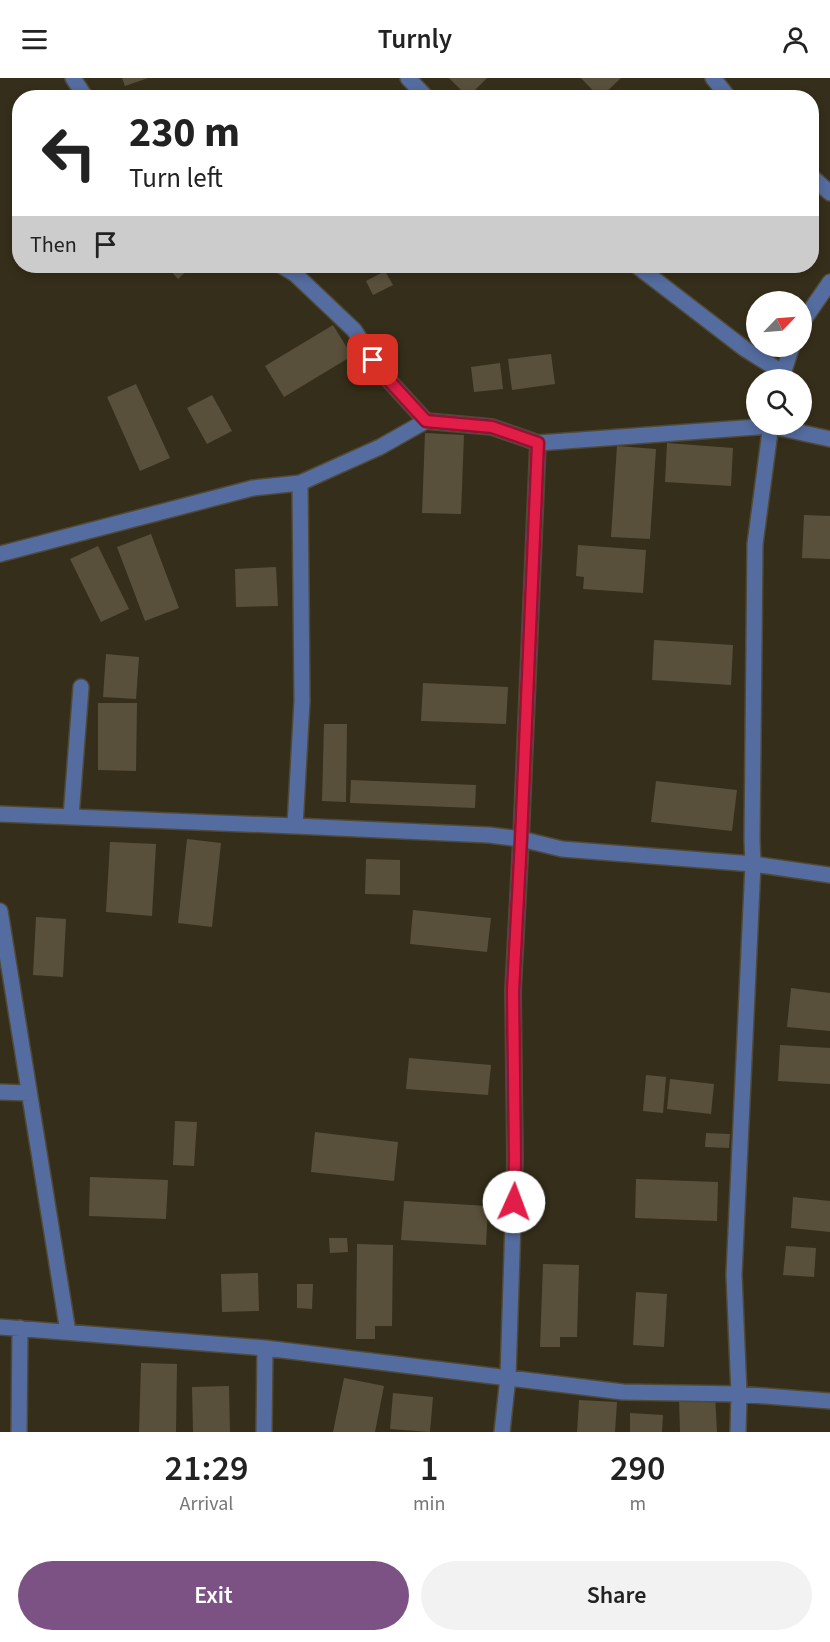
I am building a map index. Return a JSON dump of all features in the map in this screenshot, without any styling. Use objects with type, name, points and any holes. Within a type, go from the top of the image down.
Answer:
[{"type":"street","points":[[408,78],[419,90]]},
{"type":"street","points":[[713,78],[723,90]]},
{"type":"street","points":[[293,273],[354,330],[383,374],[426,421]]},
{"type":"street","points":[[646,273],[772,369]]},
{"type":"street","points":[[812,308],[830,282]]},
{"type":"street","points":[[0,554],[252,488],[300,483],[380,447],[426,421],[492,427],[538,443],[746,427]]},
{"type":"street","points":[[738,1432],[739,1394],[734,1275],[753,864],[755,544],[770,435]]},
{"type":"street","points":[[812,435],[830,439]]},
{"type":"street","points":[[502,1432],[508,1377],[515,1159],[513,991],[538,443]]},
{"type":"street","points":[[295,826],[302,701],[300,483]]},
{"type":"street","points":[[71,817],[81,687]]},
{"type":"street","points":[[0,814],[477,834],[521,839],[562,849],[753,864],[830,875]]},
{"type":"street","points":[[0,911],[68,1332]]},
{"type":"street","points":[[0,1092],[29,1094]]},
{"type":"street","points":[[0,1328],[266,1348],[623,1392],[739,1394],[830,1401]]},
{"type":"street","points":[[19,1432],[20,1328]]},
{"type":"street","points":[[264,1432],[266,1348]]},
{"type":"building","points":[[122,78],[148,78],[125,86]]},
{"type":"building","points":[[449,78],[487,78],[475,90],[461,90]]},
{"type":"building","points":[[581,78],[621,78],[608,90],[592,90]]},
{"type":"building","points":[[172,273],[184,273],[178,279]]},
{"type":"building","points":[[381,273],[386,273],[393,285],[373,295],[366,281]]},
{"type":"building","points":[[333,325],[352,356],[284,397],[265,366]]},
{"type":"building","points":[[551,354],[555,384],[512,390],[508,359]]},
{"type":"building","points":[[500,363],[503,389],[474,392],[471,367]]},
{"type":"building","points":[[136,384],[170,458],[140,471],[107,397]]},
{"type":"building","points":[[212,395],[232,431],[207,444],[187,408]]},
{"type":"building","points":[[425,433],[464,435],[461,514],[422,513]]},
{"type":"building","points":[[667,443],[733,448],[731,486],[665,482]]},
{"type":"building","points":[[617,446],[656,449],[650,539],[611,537]]},
{"type":"building","points":[[804,515],[830,516],[830,559],[802,558]]},
{"type":"building","points":[[151,534],[179,608],[145,621],[117,547]]},
{"type":"building","points":[[578,545],[646,550],[643,593],[583,589],[584,577],[576,576]]},
{"type":"building","points":[[98,546],[129,609],[101,622],[70,559]]},
{"type":"building","points":[[276,567],[278,606],[236,607],[235,569]]},
{"type":"building","points":[[654,640],[733,645],[731,685],[652,680]]},
{"type":"building","points":[[106,654],[139,657],[136,699],[103,697]]},
{"type":"building","points":[[423,683],[508,687],[506,724],[421,721]]},
{"type":"building","points":[[98,703],[137,703],[136,771],[98,770]]},
{"type":"building","points":[[324,724],[347,724],[346,802],[322,801]]},
{"type":"building","points":[[351,780],[476,785],[475,808],[350,803]]},
{"type":"building","points":[[656,781],[737,790],[732,831],[651,822]]},
{"type":"building","points":[[187,839],[221,843],[212,927],[178,923]]},
{"type":"building","points":[[110,842],[156,844],[152,916],[106,912]]},
{"type":"building","points":[[366,859],[400,860],[400,895],[365,894]]},
{"type":"building","points":[[413,910],[491,918],[487,952],[410,944]]},
{"type":"building","points":[[36,917],[66,919],[63,977],[33,975]]},
{"type":"building","points":[[791,988],[830,993],[830,1031],[787,1027]]},
{"type":"building","points":[[780,1045],[830,1048],[830,1084],[778,1081]]},
{"type":"building","points":[[409,1058],[491,1065],[488,1095],[406,1089]]},
{"type":"building","points":[[646,1075],[666,1077],[663,1113],[643,1111]]},
{"type":"building","points":[[670,1079],[714,1084],[711,1114],[667,1109]]},
{"type":"building","points":[[175,1121],[197,1122],[194,1166],[173,1165]]},
{"type":"building","points":[[315,1132],[398,1142],[394,1181],[311,1172]]},
{"type":"building","points":[[706,1133],[730,1134],[729,1148],[705,1147]]},
{"type":"building","points":[[90,1177],[168,1180],[166,1219],[89,1216]]},
{"type":"building","points":[[636,1179],[718,1182],[717,1221],[635,1218]]},
{"type":"building","points":[[793,1197],[830,1201],[830,1232],[791,1228]]},
{"type":"building","points":[[404,1201],[488,1206],[486,1245],[401,1240]]},
{"type":"building","points":[[329,1238],[347,1238],[348,1252],[330,1253]]},
{"type":"building","points":[[357,1244],[393,1245],[392,1326],[375,1326],[375,1339],[356,1339]]},
{"type":"building","points":[[786,1246],[816,1248],[814,1277],[783,1275]]},
{"type":"building","points":[[543,1264],[579,1265],[577,1337],[560,1337],[560,1347],[540,1347]]},
{"type":"building","points":[[258,1273],[259,1311],[222,1312],[221,1274]]},
{"type":"building","points":[[297,1284],[313,1284],[312,1309],[297,1308]]},
{"type":"building","points":[[636,1292],[667,1294],[664,1347],[633,1345]]},
{"type":"building","points":[[141,1363],[177,1364],[176,1432],[139,1432]]},
{"type":"building","points":[[344,1378],[384,1386],[375,1432],[333,1432]]},
{"type":"building","points":[[229,1386],[230,1432],[193,1432],[192,1387]]},
{"type":"building","points":[[393,1393],[433,1397],[430,1432],[390,1429]]},
{"type":"building","points":[[715,1394],[717,1432],[680,1432],[679,1399]]},
{"type":"building","points":[[579,1400],[617,1402],[615,1432],[577,1432]]},
{"type":"building","points":[[630,1413],[663,1415],[662,1432],[630,1432]]},
{"type":"route","points":[[373,360],[426,421],[492,427],[538,443],[513,991],[514,1202]]}]
